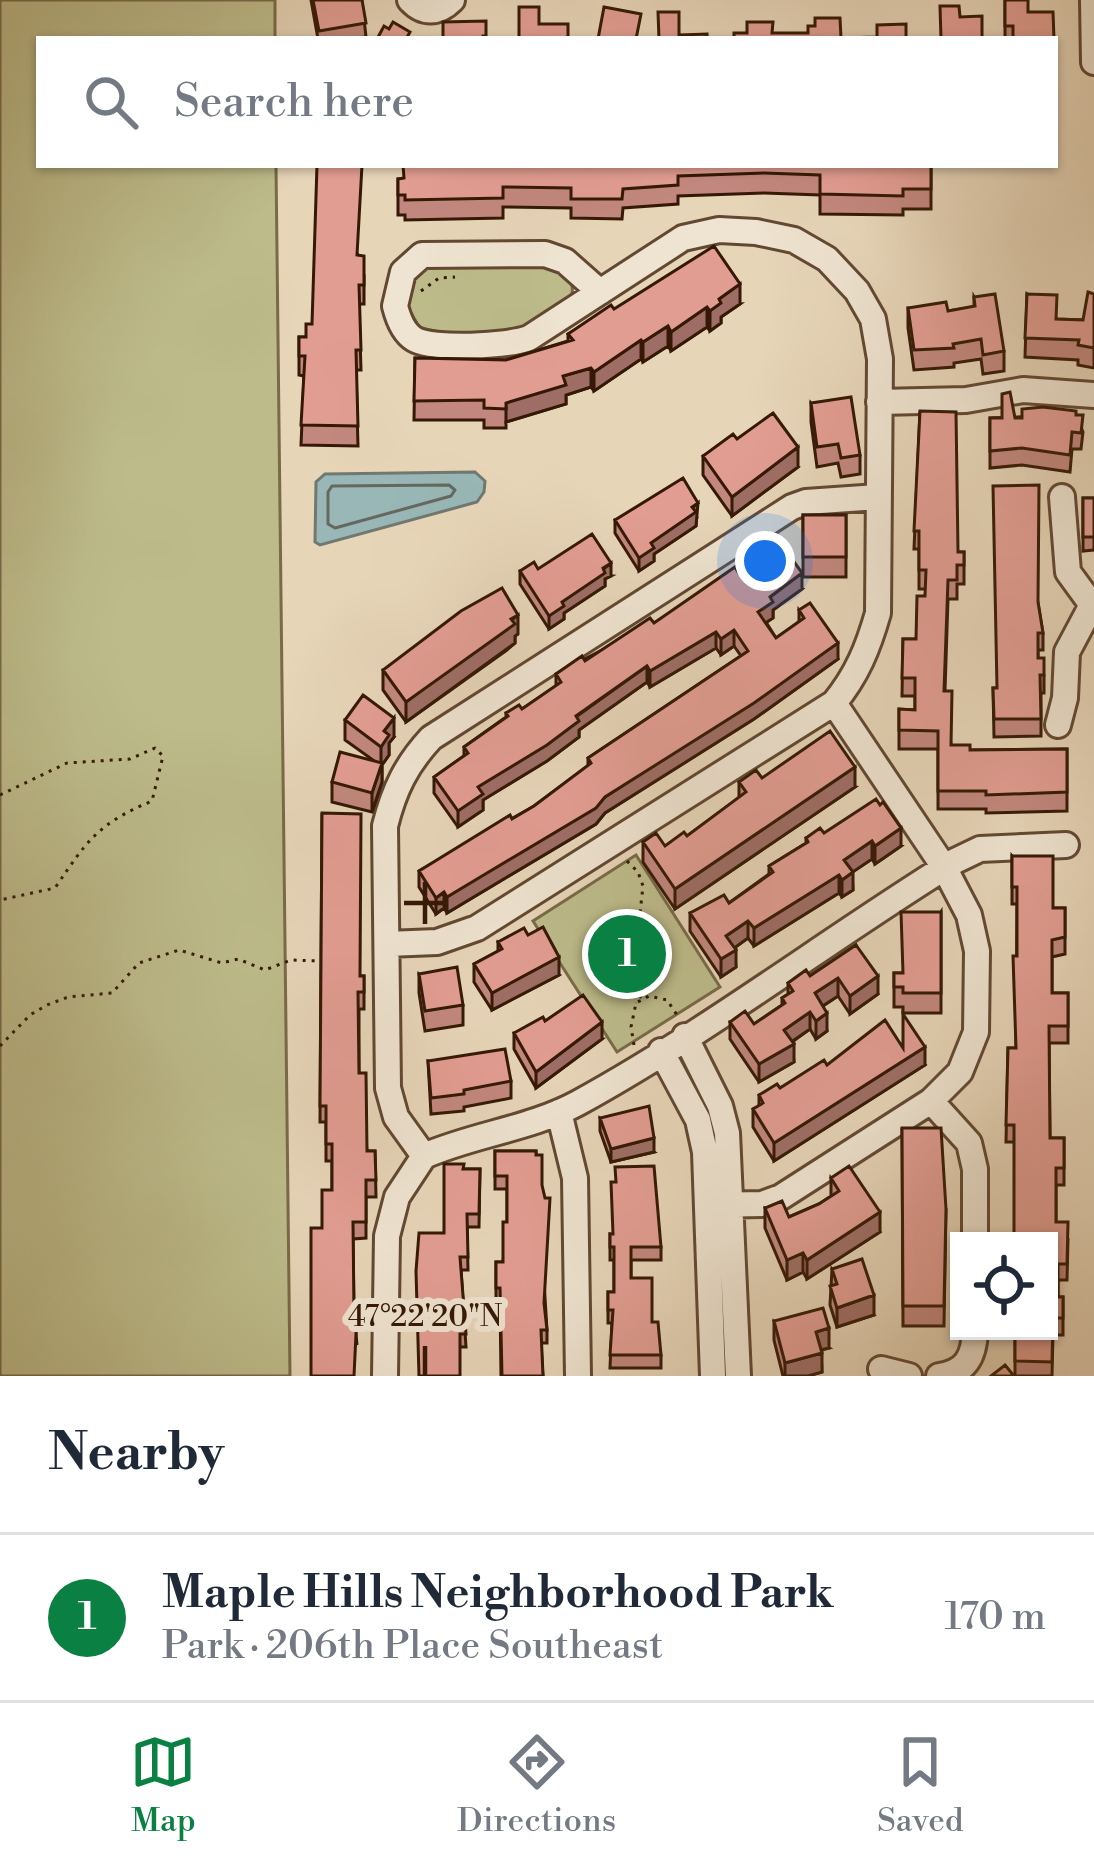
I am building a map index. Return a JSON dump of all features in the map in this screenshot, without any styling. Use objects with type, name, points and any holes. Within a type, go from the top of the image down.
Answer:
[{"type":"street","points":[[413,4],[436,11],[452,0]]},
{"type":"street","points":[[1093,0],[1094,62]]},
{"type":"street","points":[[387,944],[437,942],[476,928],[834,703],[852,681],[868,648],[878,613],[880,359],[873,319],[857,291],[826,260],[794,240],[719,230],[683,238],[530,338],[510,344],[425,343],[408,333],[395,306],[404,272],[422,255],[557,257],[600,292]]},
{"type":"street","points":[[879,402],[966,400],[1023,390],[1094,395]]},
{"type":"street","points":[[424,1156],[396,1117],[388,1088],[385,826],[394,791],[410,762],[431,738],[792,507],[878,497]]},
{"type":"street","points":[[1058,725],[1065,698],[1067,652],[1093,605],[1068,572],[1062,497]]},
{"type":"street","points":[[720,1206],[781,1198],[931,1101],[960,1072],[976,1032],[974,932],[944,867],[834,703]]},
{"type":"street","points":[[385,1376],[387,1236],[397,1197],[424,1156],[559,1112],[686,1036],[944,867],[980,849],[1066,845]]},
{"type":"street","points":[[686,1036],[721,1106],[730,1157],[720,1206],[713,1376]]},
{"type":"street","points":[[651,1058],[698,1120],[720,1206],[737,1376]]},
{"type":"street","points":[[931,1101],[969,1143],[975,1169],[975,1232]]},
{"type":"street","points":[[559,1112],[575,1178],[578,1376]]},
{"type":"street","points":[[939,1376],[966,1366],[974,1340]]},
{"type":"street","points":[[881,1369],[909,1376]]},
{"type":"path","points":[[395,306],[411,302],[439,278],[461,274],[479,254]]},
{"type":"path","points":[[0,795],[67,764],[130,759],[155,748],[163,756],[152,801],[92,834],[55,889],[0,900]]},
{"type":"path","points":[[610,844],[638,872],[643,886],[640,913],[652,970],[631,1027],[651,1058]]},
{"type":"path","points":[[0,1046],[30,1015],[68,997],[112,993],[139,963],[158,954],[179,950],[222,963],[238,959],[265,970],[291,960],[339,961]]},
{"type":"path","points":[[637,1004],[649,996],[667,1000],[686,1036]]},
{"type":"shaded area","points":[[0,0],[275,0],[275,36],[36,36],[36,168],[276,168],[290,1376],[0,1376]]},
{"type":"shaded area","points":[[430,262],[546,267],[570,280],[571,299],[513,332],[429,330],[419,327],[407,306],[411,278]]},
{"type":"shaded area","points":[[636,855],[720,987],[617,1052],[533,921]]},
{"type":"water","points":[[475,472],[485,481],[477,502],[320,545],[315,542],[316,482],[325,474]]},
{"type":"building","points":[[313,0],[362,0],[366,23],[319,31]]},
{"type":"building","points":[[1005,0],[1028,0],[1028,12],[1053,12],[1054,36],[1013,36],[1013,26],[1005,26]]},
{"type":"building","points":[[940,6],[959,6],[960,17],[982,16],[982,36],[941,36]]},
{"type":"building","points":[[519,7],[539,7],[539,24],[568,24],[568,36],[519,36]]},
{"type":"building","points":[[604,7],[641,14],[637,36],[599,36]]},
{"type":"building","points":[[658,12],[679,12],[679,35],[707,34],[707,36],[659,36]]},
{"type":"building","points":[[815,18],[840,18],[841,36],[734,36],[747,33],[747,22],[773,22],[772,33],[808,33],[808,26],[815,26]]},
{"type":"building","points":[[486,21],[486,36],[443,36],[443,22]]},
{"type":"building","points":[[393,22],[410,32],[408,36],[379,36],[384,26],[389,29]]},
{"type":"building","points":[[906,24],[906,36],[877,36],[877,25]]},
{"type":"building","points":[[317,168],[362,168],[357,255],[364,256],[364,285],[359,285],[361,350],[356,350],[358,426],[301,425],[305,356],[299,356],[299,337],[306,337],[306,324],[312,324]]},
{"type":"building","points":[[403,168],[931,168],[931,189],[903,189],[903,196],[820,194],[820,175],[764,173],[678,176],[678,185],[623,189],[622,199],[571,199],[571,188],[503,187],[503,198],[405,200],[405,195],[398,195],[398,179],[404,178]]},
{"type":"building","points":[[714,246],[740,284],[710,311],[707,307],[671,332],[668,326],[641,340],[594,372],[591,368],[563,376],[566,385],[506,403],[506,409],[484,408],[484,400],[414,401],[415,358],[506,360],[573,340],[568,334],[611,305],[614,309]]},
{"type":"building","points":[[1088,292],[1094,294],[1094,348],[1078,345],[1079,340],[1025,338],[1027,294],[1057,295],[1056,319],[1083,320]]},
{"type":"building","points":[[995,294],[1004,351],[983,355],[981,339],[953,344],[954,348],[914,350],[908,308],[946,302],[948,311],[975,306],[974,297]]},
{"type":"building","points":[[1010,392],[1015,418],[1022,418],[1022,409],[1043,407],[1083,415],[1081,433],[1072,432],[1070,455],[1022,448],[990,451],[990,418],[1002,418],[1002,394]]},
{"type":"building","points":[[851,397],[860,455],[841,458],[838,444],[817,447],[811,403]]},
{"type":"building","points":[[920,411],[956,412],[958,552],[964,552],[964,565],[957,565],[957,580],[948,580],[944,691],[952,691],[951,745],[970,745],[970,750],[1067,749],[1067,792],[986,795],[986,791],[938,791],[938,731],[899,730],[899,709],[915,710],[915,678],[902,678],[903,639],[916,639],[917,596],[925,596],[926,570],[919,570],[919,531],[914,531]]},
{"type":"building","points":[[773,413],[798,447],[732,497],[703,456]]},
{"type":"building","points":[[683,478],[698,503],[692,507],[696,512],[651,543],[654,548],[639,558],[615,520]]},
{"type":"building","points":[[1039,485],[1041,719],[994,719],[993,486]]},
{"type":"building","points":[[1083,498],[1094,498],[1094,537],[1083,537]]},
{"type":"building","points":[[803,515],[846,515],[846,557],[803,557]]},
{"type":"building","points":[[592,534],[611,563],[603,568],[605,573],[549,616],[520,571],[534,562],[538,569]]},
{"type":"building","points":[[780,542],[802,573],[758,612],[776,638],[804,618],[799,610],[810,603],[838,643],[754,703],[605,797],[596,808],[447,897],[444,892],[436,898],[419,871],[510,815],[512,819],[534,806],[591,763],[588,758],[748,651],[734,630],[721,639],[716,632],[650,671],[647,666],[576,716],[579,721],[547,745],[478,787],[483,794],[458,811],[434,777],[468,753],[464,747],[506,713],[519,705],[522,709],[561,682],[556,674],[582,656],[585,661],[650,618],[654,623]]},
{"type":"building","points":[[502,588],[518,615],[511,619],[515,624],[406,702],[383,670],[461,611]]},
{"type":"building","points":[[363,695],[394,718],[384,731],[389,735],[381,747],[345,720]]},
{"type":"building","points":[[830,731],[855,767],[675,889],[643,842],[656,833],[665,846],[684,832],[687,836],[746,792],[739,782],[756,770],[762,778]]},
{"type":"building","points":[[340,752],[382,763],[372,793],[332,782]]},
{"type":"building","points":[[876,799],[901,828],[844,860],[853,872],[842,880],[839,875],[754,928],[748,921],[726,936],[736,950],[721,959],[690,913],[724,895],[729,903],[773,872],[769,866],[808,842],[806,838],[820,828],[824,833]]},
{"type":"building","points":[[322,813],[361,814],[360,976],[364,976],[364,992],[358,992],[359,1073],[366,1073],[367,1151],[375,1151],[376,1180],[366,1180],[366,1222],[353,1222],[354,1376],[311,1376],[311,1228],[322,1228],[322,1190],[332,1190],[332,1144],[326,1144],[326,1106],[320,1106]]},
{"type":"building","points":[[1012,856],[1053,856],[1053,908],[1065,908],[1065,937],[1052,940],[1052,993],[1068,993],[1068,1026],[1049,1026],[1050,1138],[1064,1138],[1064,1168],[1056,1168],[1056,1222],[1068,1222],[1067,1264],[1058,1264],[1058,1232],[1014,1232],[1014,1125],[1006,1125],[1008,1048],[1016,1048],[1017,887],[1012,887]]},
{"type":"building","points":[[901,912],[941,912],[941,993],[903,993],[903,987],[894,987],[894,973],[903,973]]},
{"type":"building","points":[[543,927],[559,957],[492,993],[474,964],[502,949],[498,942],[524,928],[528,935]]},
{"type":"building","points":[[856,945],[878,976],[850,996],[838,978],[815,993],[827,1013],[816,1021],[810,1012],[784,1030],[794,1044],[759,1064],[730,1022],[745,1011],[754,1024],[785,1003],[782,998],[793,991],[788,983],[806,970],[810,976]]},
{"type":"building","points":[[457,967],[463,1005],[425,1011],[419,974]]},
{"type":"building","points":[[583,995],[602,1022],[536,1072],[514,1033],[543,1017],[545,1021]]},
{"type":"building","points":[[903,1014],[925,1047],[774,1143],[753,1109],[763,1103],[759,1095],[777,1084],[780,1088],[824,1060],[827,1065],[885,1020],[903,1048]]},
{"type":"building","points":[[505,1049],[511,1081],[431,1098],[428,1061]]},
{"type":"building","points":[[649,1106],[654,1138],[611,1149],[600,1118]]},
{"type":"building","points":[[902,1128],[941,1128],[946,1209],[944,1306],[903,1306]]},
{"type":"building","points":[[495,1151],[542,1155],[542,1185],[545,1198],[550,1198],[544,1303],[547,1330],[541,1330],[543,1376],[502,1376],[496,1262],[503,1262],[507,1176],[495,1176]]},
{"type":"building","points":[[444,1164],[480,1169],[479,1214],[467,1214],[468,1257],[460,1257],[466,1334],[460,1334],[460,1376],[419,1376],[419,1233],[444,1233]]},
{"type":"building","points":[[654,1166],[661,1247],[631,1247],[631,1278],[652,1278],[652,1322],[658,1322],[661,1355],[610,1355],[613,1310],[608,1310],[608,1292],[614,1292],[611,1182],[616,1182],[615,1167]]},
{"type":"building","points":[[849,1166],[880,1212],[807,1260],[803,1253],[787,1260],[765,1208],[782,1201],[789,1217],[819,1204],[839,1191],[831,1178]]},
{"type":"building","points":[[862,1259],[874,1295],[837,1308],[830,1286],[837,1284],[832,1269]]},
{"type":"building","points":[[1058,1297],[1063,1297],[1063,1318],[1058,1318]]},
{"type":"building","points":[[823,1308],[829,1328],[816,1332],[822,1353],[785,1363],[774,1321]]},
{"type":"building","points":[[1015,1340],[1052,1340],[1052,1362],[1015,1361]]},
{"type":"building","points":[[1005,1365],[1014,1376],[991,1376]]},
{"type":"place","name":"Maple Hills Neighborhood Park","points":[[627,954]]}]
